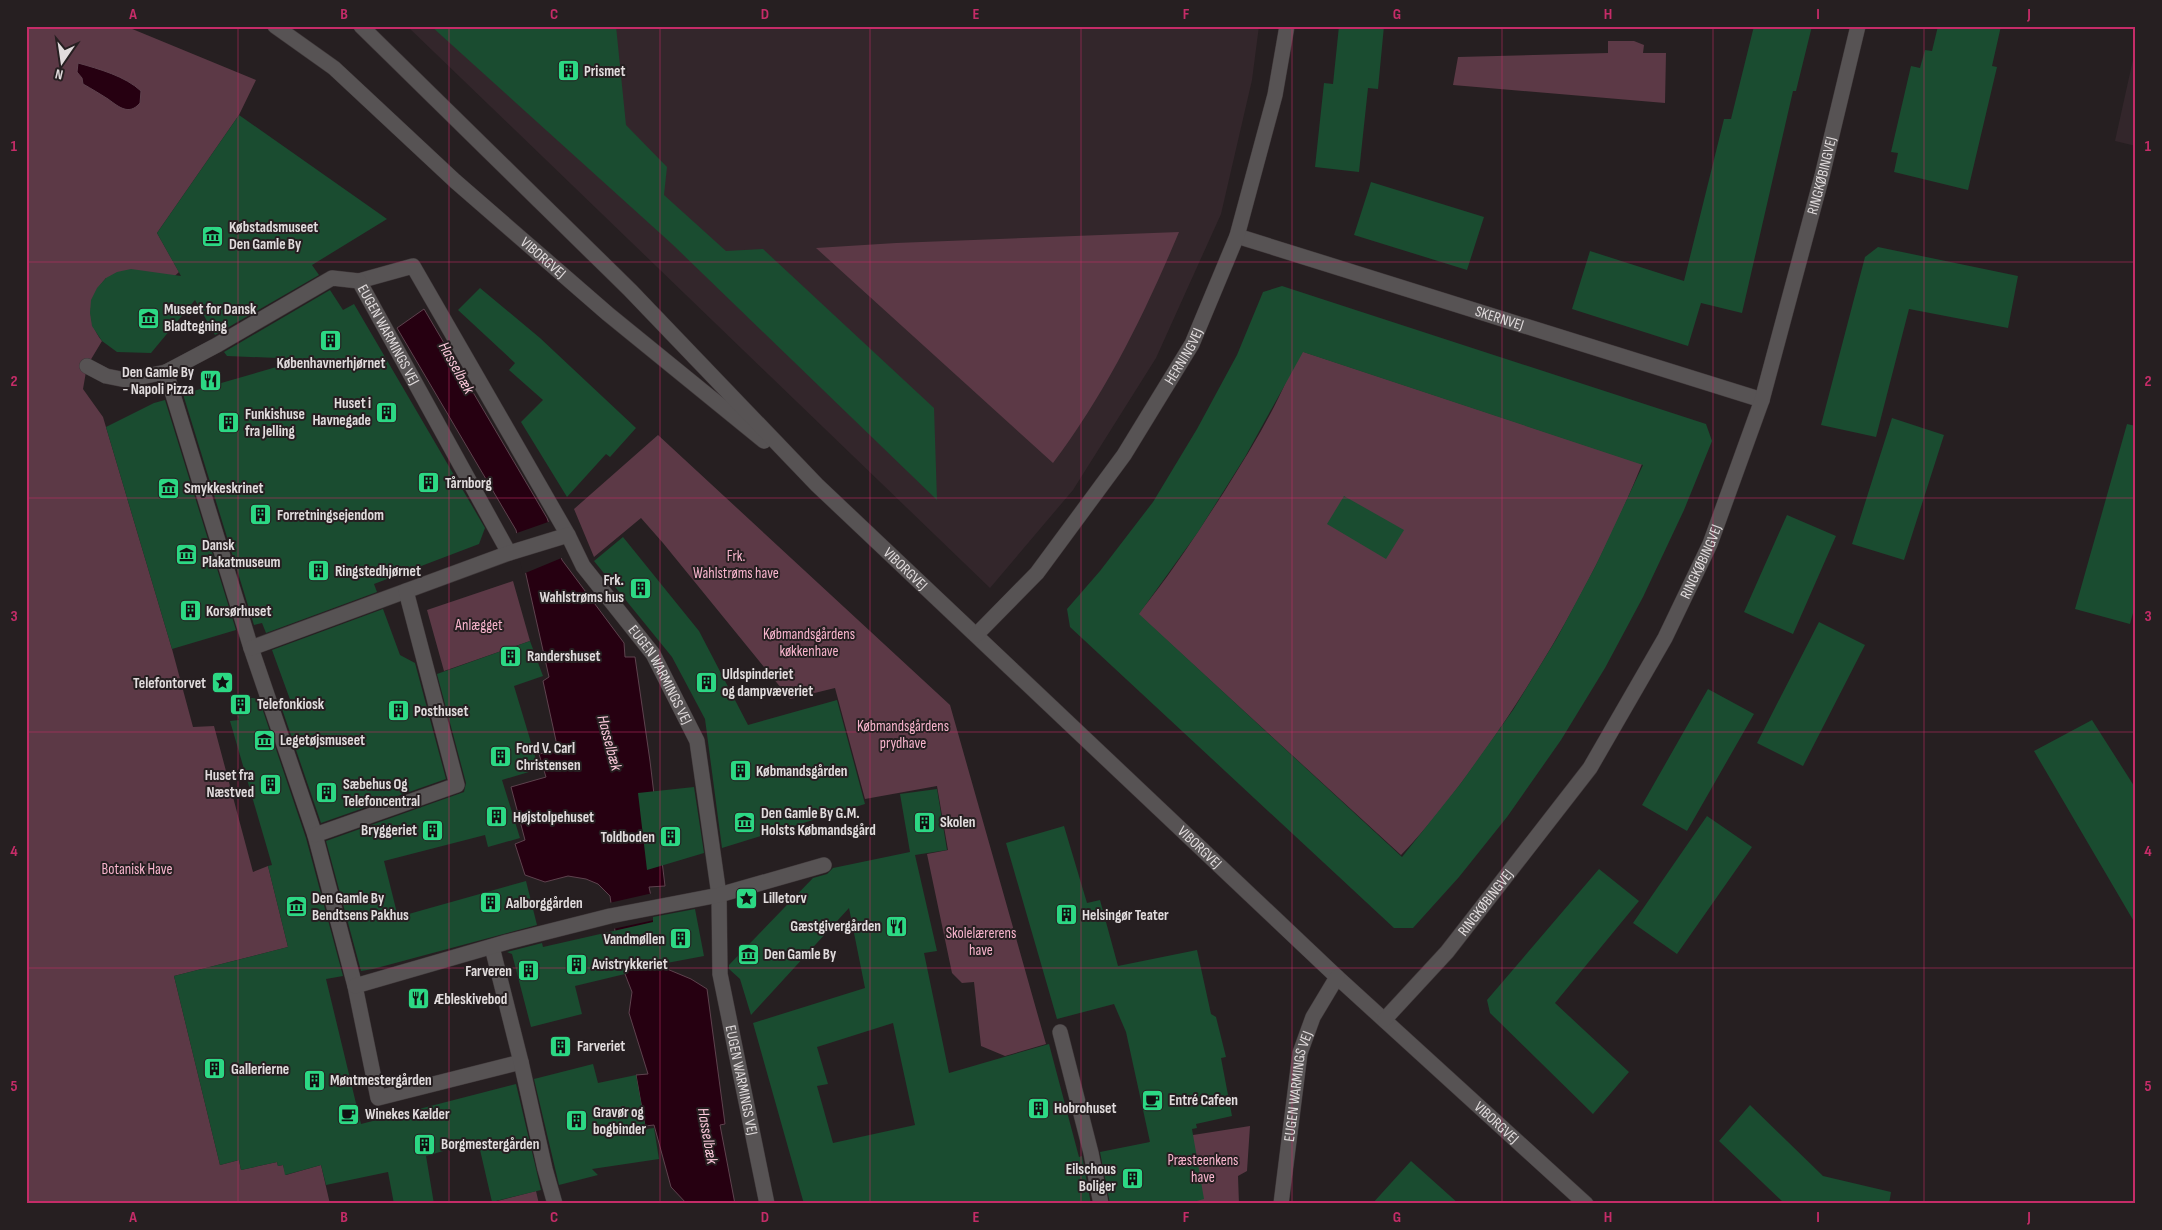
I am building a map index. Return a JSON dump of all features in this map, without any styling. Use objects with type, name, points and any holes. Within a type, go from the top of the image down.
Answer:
[{"type":"street","name":"VIBORGVEJ","points":[[275,26],[334,68],[442,170],[608,314],[817,485]]},
{"type":"street","name":"VIBORGVEJ","points":[[362,26],[630,290],[817,485],[1337,977],[1385,1018],[1586,1204]]},
{"type":"street","name":"HERNINGVEJ","points":[[976,635],[1037,573],[1124,455],[1192,344],[1237,236],[1275,95],[1286,26]]},
{"type":"street","name":"RINGKØBINGVEJ","points":[[1385,1018],[1447,952],[1590,768],[1660,647],[1710,544],[1762,400],[1822,176],[1858,26]]},
{"type":"street","name":"SKERNVEJ","points":[[1237,236],[1762,400]]},
{"type":"street","name":"EUGEN WARMINGS VEJ","points":[[87,366],[106,376],[126,380],[166,372],[217,345],[332,278],[359,281],[413,266],[563,536],[583,566],[653,654],[697,741],[718,895],[720,974],[767,1204]]},
{"type":"street","name":"EUGEN WARMINGS VEJ","points":[[359,281],[513,552]]},
{"type":"street","points":[[166,372],[242,620],[315,836],[355,986],[378,1098],[521,1062]]},
{"type":"street","points":[[251,648],[513,552],[563,536]]},
{"type":"street","points":[[315,836],[457,785],[406,591]]},
{"type":"street","points":[[355,986],[610,916],[718,895],[824,865]]},
{"type":"street","points":[[492,947],[521,1062],[544,1170],[555,1204]]},
{"type":"street","name":"EUGEN WARMINGS VEJ","points":[[1280,1204],[1300,1054],[1312,1017],[1337,977]]},
{"type":"street","points":[[1060,1032],[1091,1153],[1101,1204]]},
{"type":"shaded area","points":[[407,26],[1259,26],[1252,80],[1221,214],[1156,358],[1073,490],[990,588]]},
{"type":"shaded area","points":[[2136,46],[2136,146],[2115,141]]},
{"type":"green space","name":"Botanisk Have","points":[[26,26],[125,26],[256,80],[239,115],[157,233],[179,272],[165,285],[106,278],[95,293],[92,301],[91,317],[93,325],[102,341],[87,366],[83,389],[103,417],[172,649],[193,727],[214,726],[253,872],[268,866],[288,947],[174,976],[220,1165],[239,1160],[241,1170],[277,1162],[278,1166],[283,1165],[286,1175],[321,1165],[330,1204],[26,1204]]},
{"type":"green space","points":[[1608,41],[1634,41],[1644,45],[1643,53],[1666,53],[1665,103],[1453,85],[1458,57],[1608,53]]},
{"type":"green space","points":[[1179,232],[1123,352],[1090,409],[1053,463],[816,248],[896,243]]},
{"type":"green space","points":[[1298,350],[1642,464],[1592,574],[1532,679],[1468,774],[1401,855],[1138,614],[1183,554],[1245,458],[1284,387]]},
{"type":"green space","points":[[658,435],[950,705],[1046,1044],[1005,1056],[981,1046],[974,982],[962,983],[952,973],[927,854],[948,850],[937,786],[865,799],[835,688],[790,699],[641,518],[594,557],[574,509]]},
{"type":"green space","name":"Anlægget","points":[[513,581],[530,641],[444,671],[427,610]]},
{"type":"green space","name":"Præsteenkens have","points":[[1250,1126],[1247,1171],[1238,1176],[1239,1204],[1162,1204],[1149,1142]]},
{"type":"green space","points":[[536,1191],[539,1204],[486,1204]]},
{"type":"water","points":[[78,63],[111,74],[135,86],[141,91],[140,103],[132,109],[124,109],[83,84],[82,78],[77,72]]},
{"type":"water","name":"Hasselbæk","points":[[424,309],[547,518],[562,560],[624,643],[625,657],[635,657],[665,886],[649,887],[667,969],[691,979],[707,989],[725,1124],[720,1125],[735,1204],[687,1204],[671,1187],[654,1125],[645,1126],[636,1075],[648,1074],[629,1013],[632,992],[625,974],[615,931],[610,896],[598,884],[586,879],[568,876],[545,882],[525,875],[515,844],[525,840],[511,787],[546,777],[539,754],[558,750],[543,681],[549,677],[516,530],[397,328]]},
{"type":"pier","points":[[551,521],[564,557],[523,574],[514,534]]},
{"type":"pier","points":[[653,893],[659,919],[613,929],[609,903]]},
{"type":"building","points":[[431,26],[616,26],[626,125],[667,167],[664,195],[726,251],[763,249],[934,408],[937,500],[672,244]]},
{"type":"building","points":[[1339,26],[1384,26],[1378,89],[1368,88],[1359,172],[1315,167],[1324,83],[1333,84]]},
{"type":"building","points":[[1754,26],[1812,26],[1796,91],[1793,91],[1742,313],[1701,303],[1688,346],[1572,309],[1590,251],[1684,281],[1724,119],[1731,119]]},
{"type":"building","points":[[1938,26],[2001,26],[1992,66],[1997,67],[1968,190],[1894,172],[1898,153],[1891,152],[1911,66],[1920,68],[1925,50],[1932,51]]},
{"type":"building","points":[[239,115],[387,219],[312,265],[319,275],[215,335],[195,300],[151,353],[117,352],[102,341],[92,326],[91,300],[97,288],[106,278],[117,272],[131,269],[181,276],[157,233]]},
{"type":"building","points":[[1371,182],[1484,217],[1467,270],[1354,235]]},
{"type":"building","points":[[1878,247],[2018,276],[2008,328],[1909,309],[1876,437],[1821,425],[1865,257]]},
{"type":"building","points":[[1282,286],[1706,424],[1712,441],[1684,510],[1643,597],[1605,668],[1561,740],[1507,817],[1459,877],[1413,928],[1394,928],[1070,627],[1067,609],[1100,571],[1153,502],[1197,429],[1237,355],[1263,292]],"holes":[[[1303,352],[1643,465],[1596,565],[1557,638],[1513,710],[1461,783],[1402,857],[1139,614],[1198,532],[1245,457]]]},
{"type":"building","points":[[480,288],[540,338],[636,428],[610,457],[606,454],[567,497],[521,422],[543,400],[509,370],[515,363],[458,310]]},
{"type":"building","points":[[330,290],[343,310],[354,304],[485,528],[479,544],[374,584],[377,592],[266,633],[262,623],[254,625],[183,394],[304,359],[227,356],[224,352]]},
{"type":"building","points":[[165,400],[236,630],[172,649],[106,427],[154,403]]},
{"type":"building","points":[[1892,418],[1944,435],[1904,560],[1852,544]]},
{"type":"building","points":[[2127,424],[2136,426],[2136,602],[2130,624],[2075,609]]},
{"type":"building","points":[[1344,496],[1404,530],[1386,559],[1327,524]]},
{"type":"building","points":[[1787,515],[1836,536],[1793,634],[1744,612]]},
{"type":"building","points":[[623,537],[699,631],[748,725],[837,700],[865,804],[722,848],[705,719],[672,657],[594,561]]},
{"type":"building","points":[[383,609],[400,655],[415,663],[446,779],[321,823],[280,703],[292,705],[272,650]]},
{"type":"building","points":[[1819,622],[1865,645],[1803,766],[1757,743]]},
{"type":"building","points":[[530,641],[543,676],[514,686],[539,769],[502,780],[520,838],[488,847],[485,835],[384,861],[398,917],[526,881],[537,925],[361,971],[326,841],[464,792],[466,783],[437,674]]},
{"type":"building","points":[[1708,689],[1754,714],[1687,831],[1642,805]]},
{"type":"building","points":[[230,695],[259,699],[306,838],[343,976],[326,979],[361,1124],[516,1084],[541,1190],[492,1202],[478,1141],[426,1156],[434,1204],[394,1204],[388,1172],[326,1185],[321,1165],[285,1175],[283,1165],[278,1166],[277,1162],[241,1170],[239,1160],[220,1165],[174,976],[288,947],[268,866],[272,865],[230,721],[239,720]]},
{"type":"building","points":[[2092,720],[2136,789],[2136,925],[2034,751]]},
{"type":"building","name":"Toldboden","points":[[694,787],[704,853],[647,870],[638,793]]},
{"type":"building","points":[[937,789],[947,850],[915,855],[937,951],[924,953],[949,1073],[1049,1044],[1079,1157],[1082,1156],[1091,1204],[804,1204],[753,1023],[865,988],[849,908],[751,1015],[740,979],[729,969],[729,965],[813,878],[827,874],[833,868],[910,852],[900,794]],"holes":[[[893,1023],[915,1125],[833,1143],[817,1086],[828,1084],[817,1047]]]},
{"type":"building","points":[[1707,816],[1752,847],[1677,954],[1633,923]]},
{"type":"building","points":[[1064,826],[1087,903],[1100,900],[1118,966],[1197,950],[1211,1014],[1216,1017],[1226,1057],[1221,1058],[1232,1116],[1196,1124],[1197,1128],[1192,1129],[1204,1199],[1186,1204],[1110,1204],[1100,1152],[1150,1142],[1126,1032],[1114,1004],[1057,1019],[1006,843]]},
{"type":"building","points":[[1599,869],[1639,901],[1555,1003],[1629,1072],[1593,1114],[1490,1013],[1487,1000]]},
{"type":"building","points":[[695,909],[704,956],[624,971],[625,974],[575,986],[582,1014],[531,1027],[512,954],[507,952],[542,943],[543,947],[653,922],[653,917]]},
{"type":"building","points":[[593,1064],[598,1083],[636,1075],[646,1129],[654,1128],[659,1159],[592,1169],[598,1175],[559,1185],[534,1079]]},
{"type":"building","points":[[1750,1105],[1823,1176],[1891,1192],[1889,1204],[1785,1204],[1719,1141]]},
{"type":"building","points":[[1411,1161],[1459,1204],[1372,1204]]},
{"type":"place","name":"Prismet","points":[[568,71]]},
{"type":"place","name":"Købstadsmuseet Den Gamle By","points":[[213,236]]},
{"type":"place","name":"Museet for Dansk Bladtegning","points":[[148,318]]},
{"type":"place","name":"Københavnerhjørnet","points":[[331,340]]},
{"type":"place","name":"Den Gamle By - Napoli Pizza","points":[[210,381]]},
{"type":"place","name":"Huset i Havnegade","points":[[387,412]]},
{"type":"place","name":"Funkishuse fra Jelling","points":[[229,423]]},
{"type":"place","name":"Tårnborg","points":[[429,483]]},
{"type":"place","name":"Smykkeskrinet","points":[[168,488]]},
{"type":"place","name":"Forretningsejendom","points":[[261,515]]},
{"type":"place","name":"Dansk Plakatmuseum","points":[[186,554]]},
{"type":"place","name":"Ringstedhjørnet","points":[[319,571]]},
{"type":"place","name":"Frk. Wahlstrøms hus","points":[[640,589]]},
{"type":"place","name":"Korsørhuset","points":[[190,611]]},
{"type":"place","name":"Randershuset","points":[[511,656]]},
{"type":"place","name":"Telefontorvet","points":[[222,683]]},
{"type":"place","name":"Uldspinderiet og dampvæveriet","points":[[706,683]]},
{"type":"place","name":"Telefonkiosk","points":[[241,704]]},
{"type":"place","name":"Posthuset","points":[[398,711]]},
{"type":"place","name":"Legetøjsmuseet","points":[[264,740]]},
{"type":"place","name":"Ford V. Carl Christensen","points":[[500,757]]},
{"type":"place","name":"Købmandsgården","points":[[740,771]]},
{"type":"place","name":"Huset fra Næstved","points":[[270,784]]},
{"type":"place","name":"Sæbehus Og Telefoncentral","points":[[327,793]]},
{"type":"place","name":"Højstolpehuset","points":[[497,817]]},
{"type":"place","name":"Den Gamle By G.M. Holsts Købmandsgård","points":[[745,822]]},
{"type":"place","name":"Skolen","points":[[924,822]]},
{"type":"place","name":"Bryggeriet","points":[[433,830]]},
{"type":"place","name":"Toldboden","points":[[671,837]]},
{"type":"place","name":"Lilletorv","points":[[747,898]]},
{"type":"place","name":"Aalborggården","points":[[490,903]]},
{"type":"place","name":"Den Gamle By Bendtsens Pakhus","points":[[296,907]]},
{"type":"place","name":"Helsingør Teater","points":[[1066,915]]},
{"type":"place","name":"Gæstgivergården","points":[[897,926]]},
{"type":"place","name":"Vandmøllen","points":[[681,939]]},
{"type":"place","name":"Den Gamle By","points":[[748,954]]},
{"type":"place","name":"Avistrykkeriet","points":[[576,964]]},
{"type":"place","name":"Farveren","points":[[528,971]]},
{"type":"place","name":"Æbleskivebod","points":[[418,999]]},
{"type":"place","name":"Farveriet","points":[[561,1046]]},
{"type":"place","name":"Gallerierne","points":[[215,1069]]},
{"type":"place","name":"Møntmestergården","points":[[314,1080]]},
{"type":"place","name":"Entré Cafeen","points":[[1153,1100]]},
{"type":"place","name":"Hobrohuset","points":[[1038,1108]]},
{"type":"place","name":"Winekes Kælder","points":[[349,1114]]},
{"type":"place","name":"Gravør og bogbinder","points":[[577,1121]]},
{"type":"place","name":"Borgmestergården","points":[[425,1144]]},
{"type":"place","name":"Eilschous Boliger","points":[[1132,1178]]},
{"type":"park label","name":"Frk. Wahlstrøms have","points":[[736,564]]},
{"type":"park label","name":"Købmandsgårdens køkkenhave","points":[[809,642]]},
{"type":"park label","name":"Købmandsgårdens prydhave","points":[[903,734]]},
{"type":"park label","name":"Skolelærerens have","points":[[981,942]]}]
